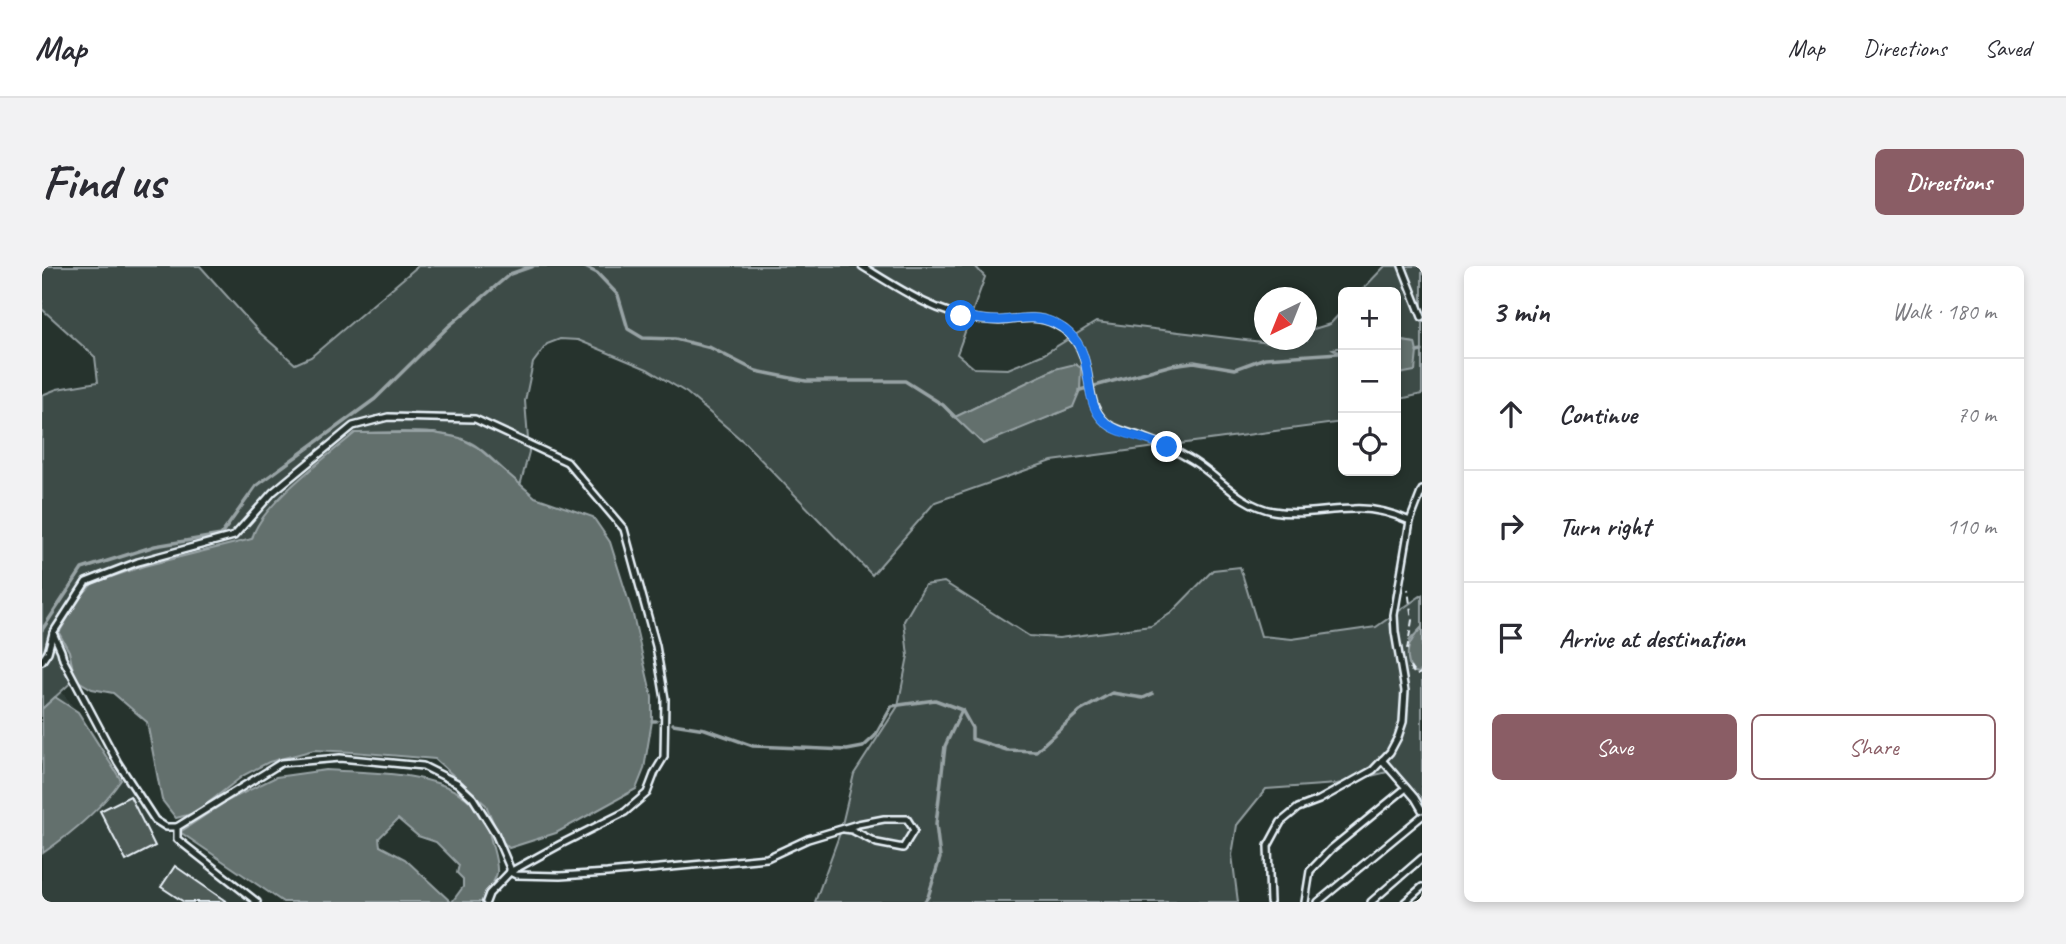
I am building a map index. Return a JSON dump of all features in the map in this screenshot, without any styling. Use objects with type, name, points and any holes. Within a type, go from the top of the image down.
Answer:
[{"type":"lane","points":[[862,266],[916,299],[949,313],[984,320],[1034,317],[1059,326],[1073,337],[1083,352],[1094,404],[1104,421],[1119,430],[1158,443],[1183,456],[1215,476],[1247,502],[1270,511],[1286,513],[1365,509],[1410,521]]},
{"type":"lane","points":[[1402,266],[1422,317]]},
{"type":"lane","points":[[42,662],[48,652],[52,633],[86,582],[138,562],[234,536],[273,492],[353,426],[388,417],[475,419],[567,462],[624,529],[656,646],[665,699],[664,757],[647,793],[625,812],[510,872],[489,894],[486,902]]},
{"type":"lane","points":[[1270,902],[1268,846],[1281,821],[1298,808],[1319,800],[1373,770],[1390,752],[1404,722],[1405,691],[1394,615],[1410,521],[1422,490]]},
{"type":"lane","points":[[52,633],[79,691],[118,763],[155,820],[166,827],[177,827],[281,763],[340,758],[423,766],[457,783],[473,798],[495,833],[510,872]]},
{"type":"lane","points":[[1382,760],[1422,810]]},
{"type":"lane","points":[[1305,902],[1310,871],[1331,849],[1406,788]]},
{"type":"lane","points":[[1318,902],[1422,816]]},
{"type":"lane","points":[[510,872],[516,875],[560,876],[766,858],[808,839],[858,824],[884,819],[907,819],[915,830],[903,848],[877,844],[852,830],[844,829]]},
{"type":"lane","points":[[177,827],[177,839],[257,902]]},
{"type":"lane","points":[[1371,902],[1422,858]]},
{"type":"lane","points":[[1405,902],[1422,887]]},
{"type":"path","points":[[1402,572],[1406,578],[1412,620],[1405,660],[1416,676],[1422,672]]},
{"type":"shaded area","points":[[42,266],[200,266],[259,332],[295,364],[311,357],[418,266],[975,266],[985,277],[957,354],[974,368],[1008,369],[1044,354],[1096,322],[1254,341],[1254,350],[1317,350],[1317,328],[1330,324],[1338,315],[1338,348],[1333,349],[1338,352],[1338,423],[1052,461],[935,502],[872,575],[745,443],[687,393],[647,369],[578,340],[560,339],[547,344],[533,363],[525,401],[529,452],[520,486],[479,448],[452,436],[419,432],[355,433],[253,539],[144,566],[93,583],[59,633],[69,651],[75,679],[42,709],[42,395],[57,389],[98,382],[95,357],[42,309]],"holes":[[[1055,369],[1073,407],[983,443],[955,417]]]},
{"type":"shaded area","points":[[1385,266],[1422,266],[1422,394],[1401,399],[1401,370],[1414,343],[1401,341],[1401,287],[1365,287]]},
{"type":"shaded area","points":[[1401,341],[1415,343],[1415,371],[1401,374]]},
{"type":"shaded area","points":[[1075,364],[1081,368],[1080,390],[1073,407],[983,444],[955,417],[1055,369]]},
{"type":"shaded area","points":[[355,433],[434,433],[460,438],[477,447],[535,497],[593,517],[610,542],[633,615],[652,697],[652,721],[644,769],[636,789],[556,833],[509,848],[500,839],[486,805],[435,759],[314,750],[269,762],[244,775],[195,813],[176,818],[162,800],[147,722],[113,693],[92,689],[75,679],[69,651],[59,633],[79,598],[93,583],[144,566],[252,539],[268,511],[281,497]]},
{"type":"shaded area","points":[[1240,567],[1261,636],[1292,639],[1376,627],[1422,595],[1422,627],[1409,641],[1419,673],[1422,669],[1422,811],[1396,770],[1337,784],[1266,789],[1237,825],[1232,855],[1238,902],[815,902],[840,833],[854,774],[898,706],[908,656],[904,621],[925,585],[944,582],[1029,636],[1059,638],[1151,626],[1171,613],[1213,570]]},
{"type":"shaded area","points":[[1422,627],[1422,669],[1419,673],[1411,671],[1408,653],[1413,638]]},
{"type":"shaded area","points":[[44,668],[174,840],[265,902],[42,902]]},
{"type":"shaded area","points":[[55,697],[78,712],[121,780],[85,820],[43,853],[42,709]]},
{"type":"shaded area","points":[[326,770],[373,772],[425,780],[448,787],[468,799],[483,816],[497,865],[496,876],[482,902],[452,902],[463,887],[463,879],[457,873],[459,865],[436,842],[418,836],[398,819],[379,838],[380,846],[405,859],[451,902],[283,902],[180,832],[227,801],[276,777]]},
{"type":"building","points":[[130,796],[155,846],[126,861],[100,811]]},
{"type":"building","points":[[175,866],[227,902],[184,902],[161,887]]},
{"type":"waterway","points":[[42,630],[82,569],[155,546],[221,535],[256,486],[375,399],[449,326],[510,274],[533,266]]},
{"type":"waterway","points":[[583,266],[597,273],[618,295],[628,329],[643,338],[675,339],[711,348],[756,371],[806,381],[905,381],[943,405],[955,417]]},
{"type":"waterway","points":[[1417,352],[1422,351]]},
{"type":"waterway","points":[[1080,390],[1172,365],[1194,362],[1235,369],[1265,358],[1338,353]]},
{"type":"waterway","points":[[673,724],[705,729],[753,746],[847,750],[863,747],[875,736],[892,706],[935,700],[962,710],[972,728],[972,739],[1007,750],[1036,751],[1080,711],[1112,693],[1143,698],[1152,694]]},
{"type":"waterway","points":[[924,902],[940,858],[936,824],[945,746],[962,710]]},
{"type":"route","points":[[961,316],[984,320],[1034,317],[1052,322],[1067,331],[1083,352],[1094,404],[1102,419],[1119,430],[1167,447]]}]
